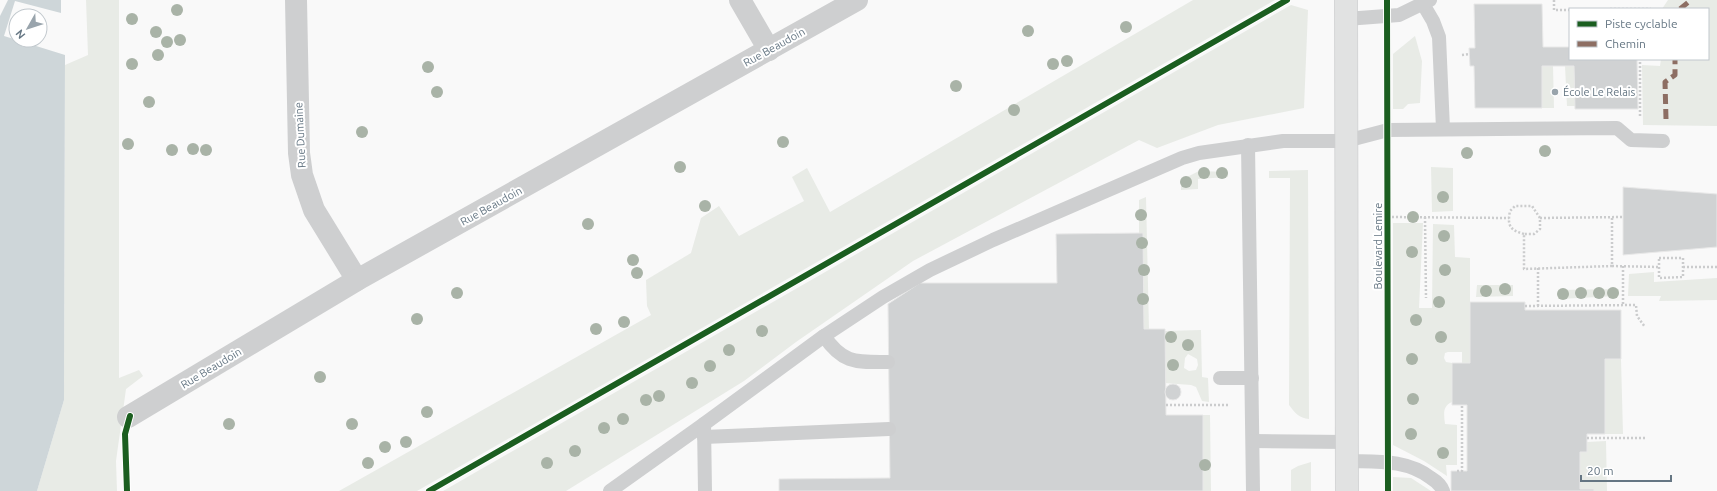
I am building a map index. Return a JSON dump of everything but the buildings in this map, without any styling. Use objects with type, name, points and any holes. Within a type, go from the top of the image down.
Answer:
[{"type":"main road","points":[[1346,10],[1347,491]]},
{"type":"street","name":"Rue Dumaine","points":[[296,0],[299,153],[302,175],[314,210],[357,280]]},
{"type":"street","points":[[740,0],[769,50]]},
{"type":"street","name":"Rue Beaudoin","points":[[128,417],[357,280],[857,0]]},
{"type":"lane","points":[[1346,10],[1399,15],[1426,2],[1439,37],[1443,129]]},
{"type":"lane","points":[[610,491],[704,430],[824,336],[883,297],[930,270],[993,240],[1182,158],[1199,153],[1282,141],[1346,140],[1388,130],[1617,128],[1630,140],[1664,141]]},
{"type":"lane","points":[[1248,145],[1253,491]]},
{"type":"lane","points":[[824,336],[833,349],[850,360],[860,362],[888,362]]},
{"type":"lane","points":[[1220,378],[1252,378]]},
{"type":"lane","points":[[704,430],[889,429]]},
{"type":"lane","points":[[704,430],[705,491]]},
{"type":"lane","points":[[1253,441],[1347,452],[1405,464],[1428,475],[1440,485],[1444,491]]},
{"type":"path","points":[[1554,0],[1554,10],[1569,10]]},
{"type":"path","points":[[1640,60],[1640,118]]},
{"type":"path","points":[[1515,206],[1532,206],[1540,218],[1540,229],[1534,234],[1514,232],[1510,226],[1510,211],[1515,206]]},
{"type":"path","points":[[1388,217],[1509,218]]},
{"type":"path","points":[[1426,217],[1426,298]]},
{"type":"path","points":[[1540,218],[1623,218]]},
{"type":"path","points":[[1612,218],[1612,266]]},
{"type":"path","points":[[1524,234],[1524,270],[1538,268],[1612,266],[1659,267]]},
{"type":"path","points":[[1659,258],[1683,258],[1683,267],[1683,277],[1659,278],[1659,258]]},
{"type":"path","points":[[1623,266],[1624,305]]},
{"type":"path","points":[[1683,267],[1717,267]]},
{"type":"path","points":[[1538,268],[1538,306]]},
{"type":"path","points":[[1525,306],[1636,305],[1637,316],[1645,327]]},
{"type":"path","points":[[1166,405],[1209,406]]},
{"type":"path","points":[[1451,471],[1462,471],[1462,406]]},
{"type":"path","points":[[1587,438],[1645,438]]},
{"type":"shaded area","points":[[8,0],[61,0],[61,13],[48,10],[48,8],[42,8],[15,1],[13,8],[8,8],[8,23],[4,36],[8,37],[8,48],[43,48],[65,55],[64,400],[37,491],[0,491],[0,16]]},
{"type":"shaded area","points":[[86,0],[119,0],[119,378],[139,370],[143,376],[126,389],[116,461],[117,491],[37,491],[64,400],[65,65],[88,55]]},
{"type":"shaded area","points":[[1193,0],[1275,0],[417,491],[339,491],[651,315],[647,306],[646,280],[691,253],[701,218],[719,206],[739,236],[804,201],[792,177],[807,168],[830,212]]},
{"type":"shaded area","points":[[1668,0],[1717,0],[1717,126],[1643,125],[1642,65],[1660,66],[1661,60],[1709,60],[1709,8],[1663,8]]},
{"type":"shaded area","points":[[1291,5],[1308,10],[1304,108],[1218,125],[1157,148],[1139,140],[913,261],[796,342],[744,381],[566,491],[443,491]]},
{"type":"shaded area","points":[[1415,36],[1422,61],[1420,103],[1408,104],[1403,109],[1393,109],[1393,54]]},
{"type":"shaded area","points":[[1542,66],[1553,66],[1554,108],[1542,108]]},
{"type":"shaded area","points":[[1565,66],[1574,66],[1575,106],[1567,106]]},
{"type":"shaded area","points":[[1431,167],[1453,168],[1453,211],[1432,212]]},
{"type":"shaded area","points":[[1308,170],[1309,419],[1302,418],[1289,405],[1290,178],[1269,178],[1269,171]]},
{"type":"shaded area","points":[[1199,171],[1228,172],[1228,177],[1198,179],[1198,189],[1181,190],[1181,180]]},
{"type":"shaded area","points":[[1146,197],[1149,329],[1144,329],[1143,234],[1139,234],[1139,200]]},
{"type":"shaded area","points":[[1393,223],[1423,223],[1419,308],[1432,308],[1433,224],[1454,225],[1455,257],[1470,258],[1470,363],[1462,363],[1462,352],[1445,353],[1444,358],[1446,362],[1452,363],[1452,402],[1445,408],[1445,424],[1457,425],[1457,465],[1446,465],[1447,476],[1424,461],[1393,445]]},
{"type":"shaded area","points":[[1654,272],[1654,282],[1717,278],[1717,300],[1659,301],[1661,296],[1628,296],[1629,274]]},
{"type":"shaded area","points":[[1477,285],[1513,285],[1513,296],[1476,297]]},
{"type":"shaded area","points":[[1619,289],[1618,296],[1558,299],[1558,290]]},
{"type":"shaded area","points":[[1201,330],[1202,377],[1208,378],[1209,402],[1202,401],[1196,387],[1191,385],[1165,383],[1165,331]],"holes":[[[1188,354],[1197,359],[1198,365],[1196,370],[1189,371],[1184,368],[1185,358]]]},
{"type":"shaded area","points":[[1605,359],[1621,359],[1623,434],[1605,434]]},
{"type":"shaded area","points":[[1203,415],[1210,415],[1211,491],[1203,491]]},
{"type":"shaded area","points":[[1606,441],[1607,491],[1580,489],[1580,452],[1587,452],[1587,442]]},
{"type":"shaded area","points":[[1311,462],[1311,491],[1291,491],[1291,470]]},
{"type":"shaded area","points":[[1393,477],[1411,478],[1431,491],[1393,491]]},
{"type":"marked path","points":[[1681,8],[1691,0]]},
{"type":"marked path","points":[[1666,119],[1665,82],[1675,75],[1675,60]]},
{"type":"cycle path","points":[[429,491],[1287,0]]},
{"type":"cycle path","name":"Boulevard Lemire","points":[[1387,0],[1388,491]]},
{"type":"cycle path","points":[[127,491],[125,434],[130,416]]},
{"type":"place","name":"École Le Relais","points":[[1555,92]]}]
